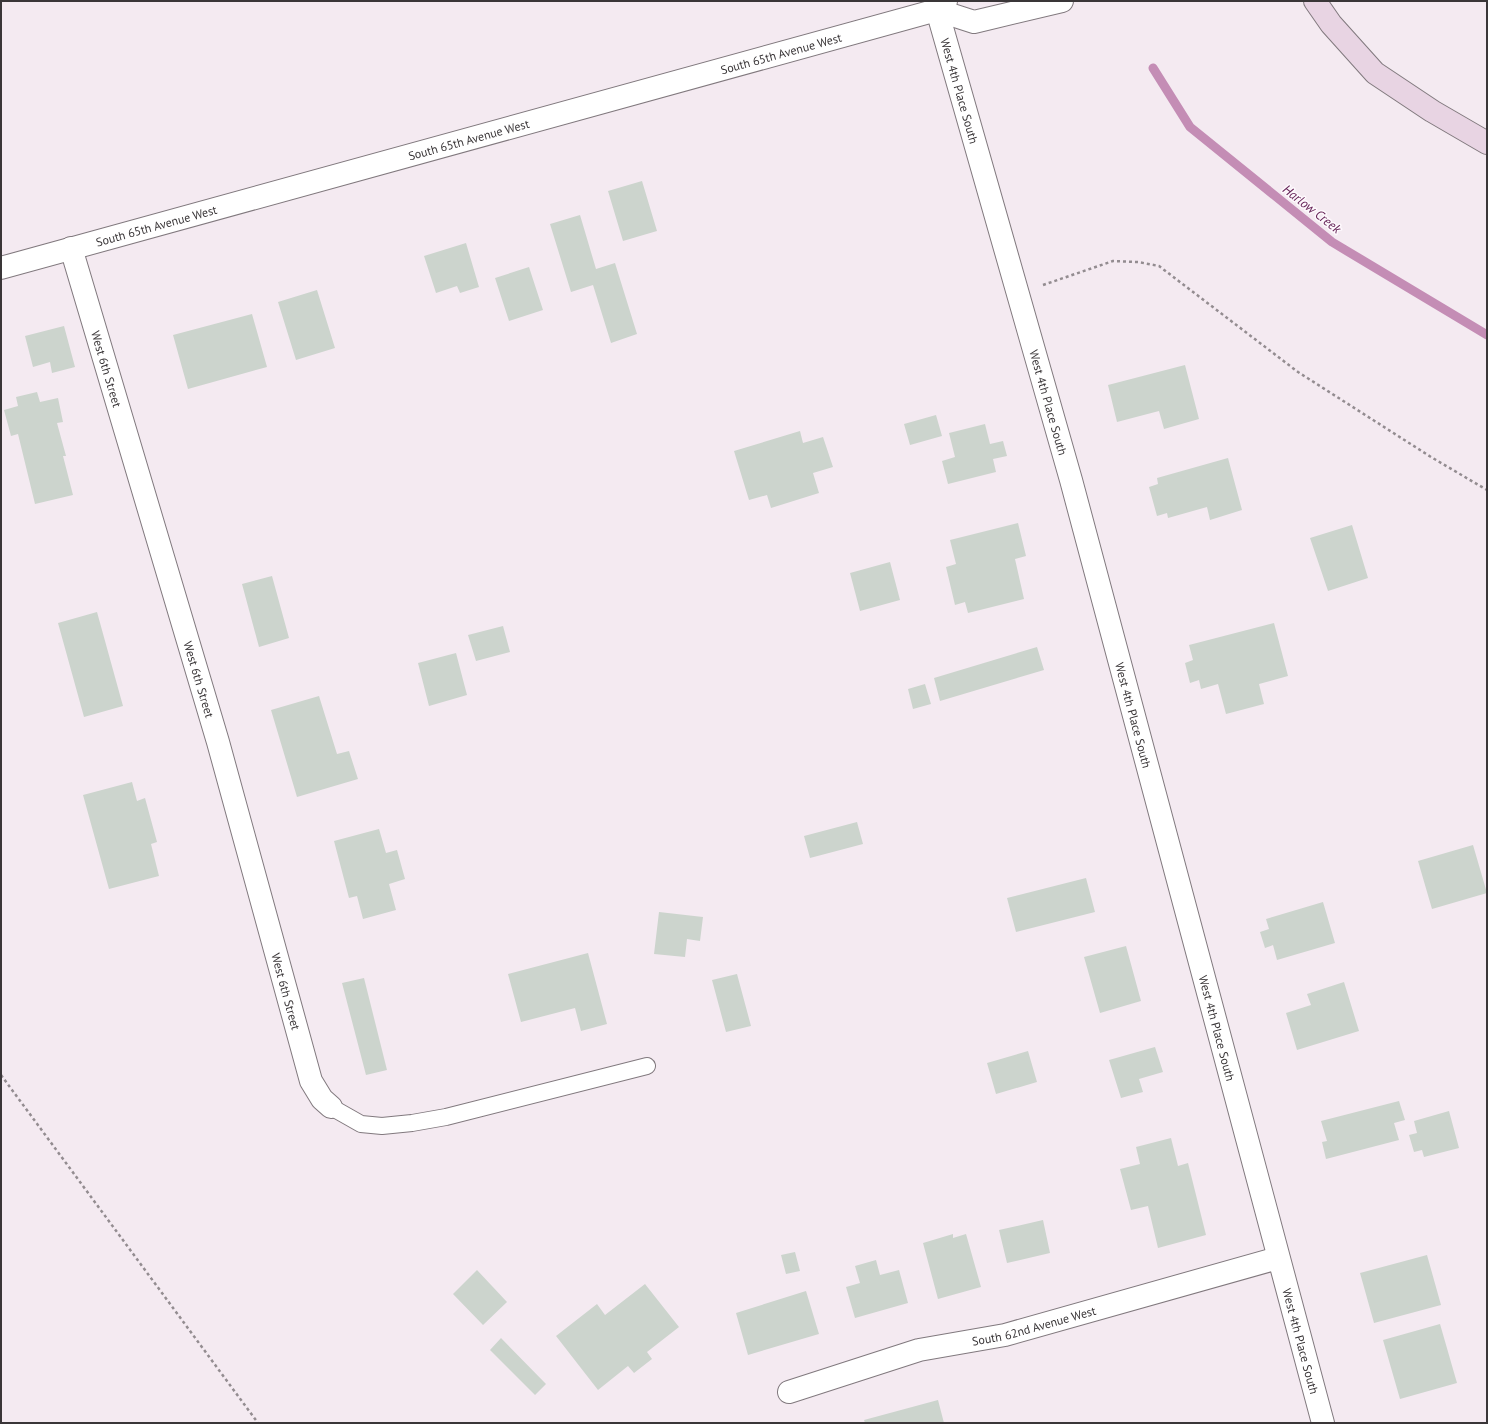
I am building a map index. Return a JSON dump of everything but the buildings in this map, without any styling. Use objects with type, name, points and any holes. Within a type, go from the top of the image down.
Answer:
[{"type":"main road","points":[[1315,1],[1331,24],[1375,73],[1432,111],[1487,143]]},
{"type":"street","points":[[941,5],[974,22],[1062,1]]},
{"type":"street","name":"South 65th Avenue West","points":[[1,268],[941,5]]},
{"type":"street","name":"West 4th Place South","points":[[941,5],[1018,294],[1071,480],[1323,1423]]},
{"type":"street","name":"West 6th Street","points":[[71,248],[218,742],[311,1081],[322,1099],[331,1107]]},
{"type":"street","name":"South 62nd Avenue West","points":[[789,1392],[919,1350],[1005,1335],[1278,1258]]},
{"type":"lane","points":[[331,1107],[361,1124],[382,1126],[412,1123],[446,1117],[647,1066]]},
{"type":"path","points":[[1018,294],[1113,261],[1138,262],[1159,266],[1298,372],[1431,457],[1487,490]]},
{"type":"path","points":[[1,1076],[258,1423]]},
{"type":"waterway","name":"Harlow Creek","points":[[1153,68],[1190,127],[1332,242],[1487,335]]}]
